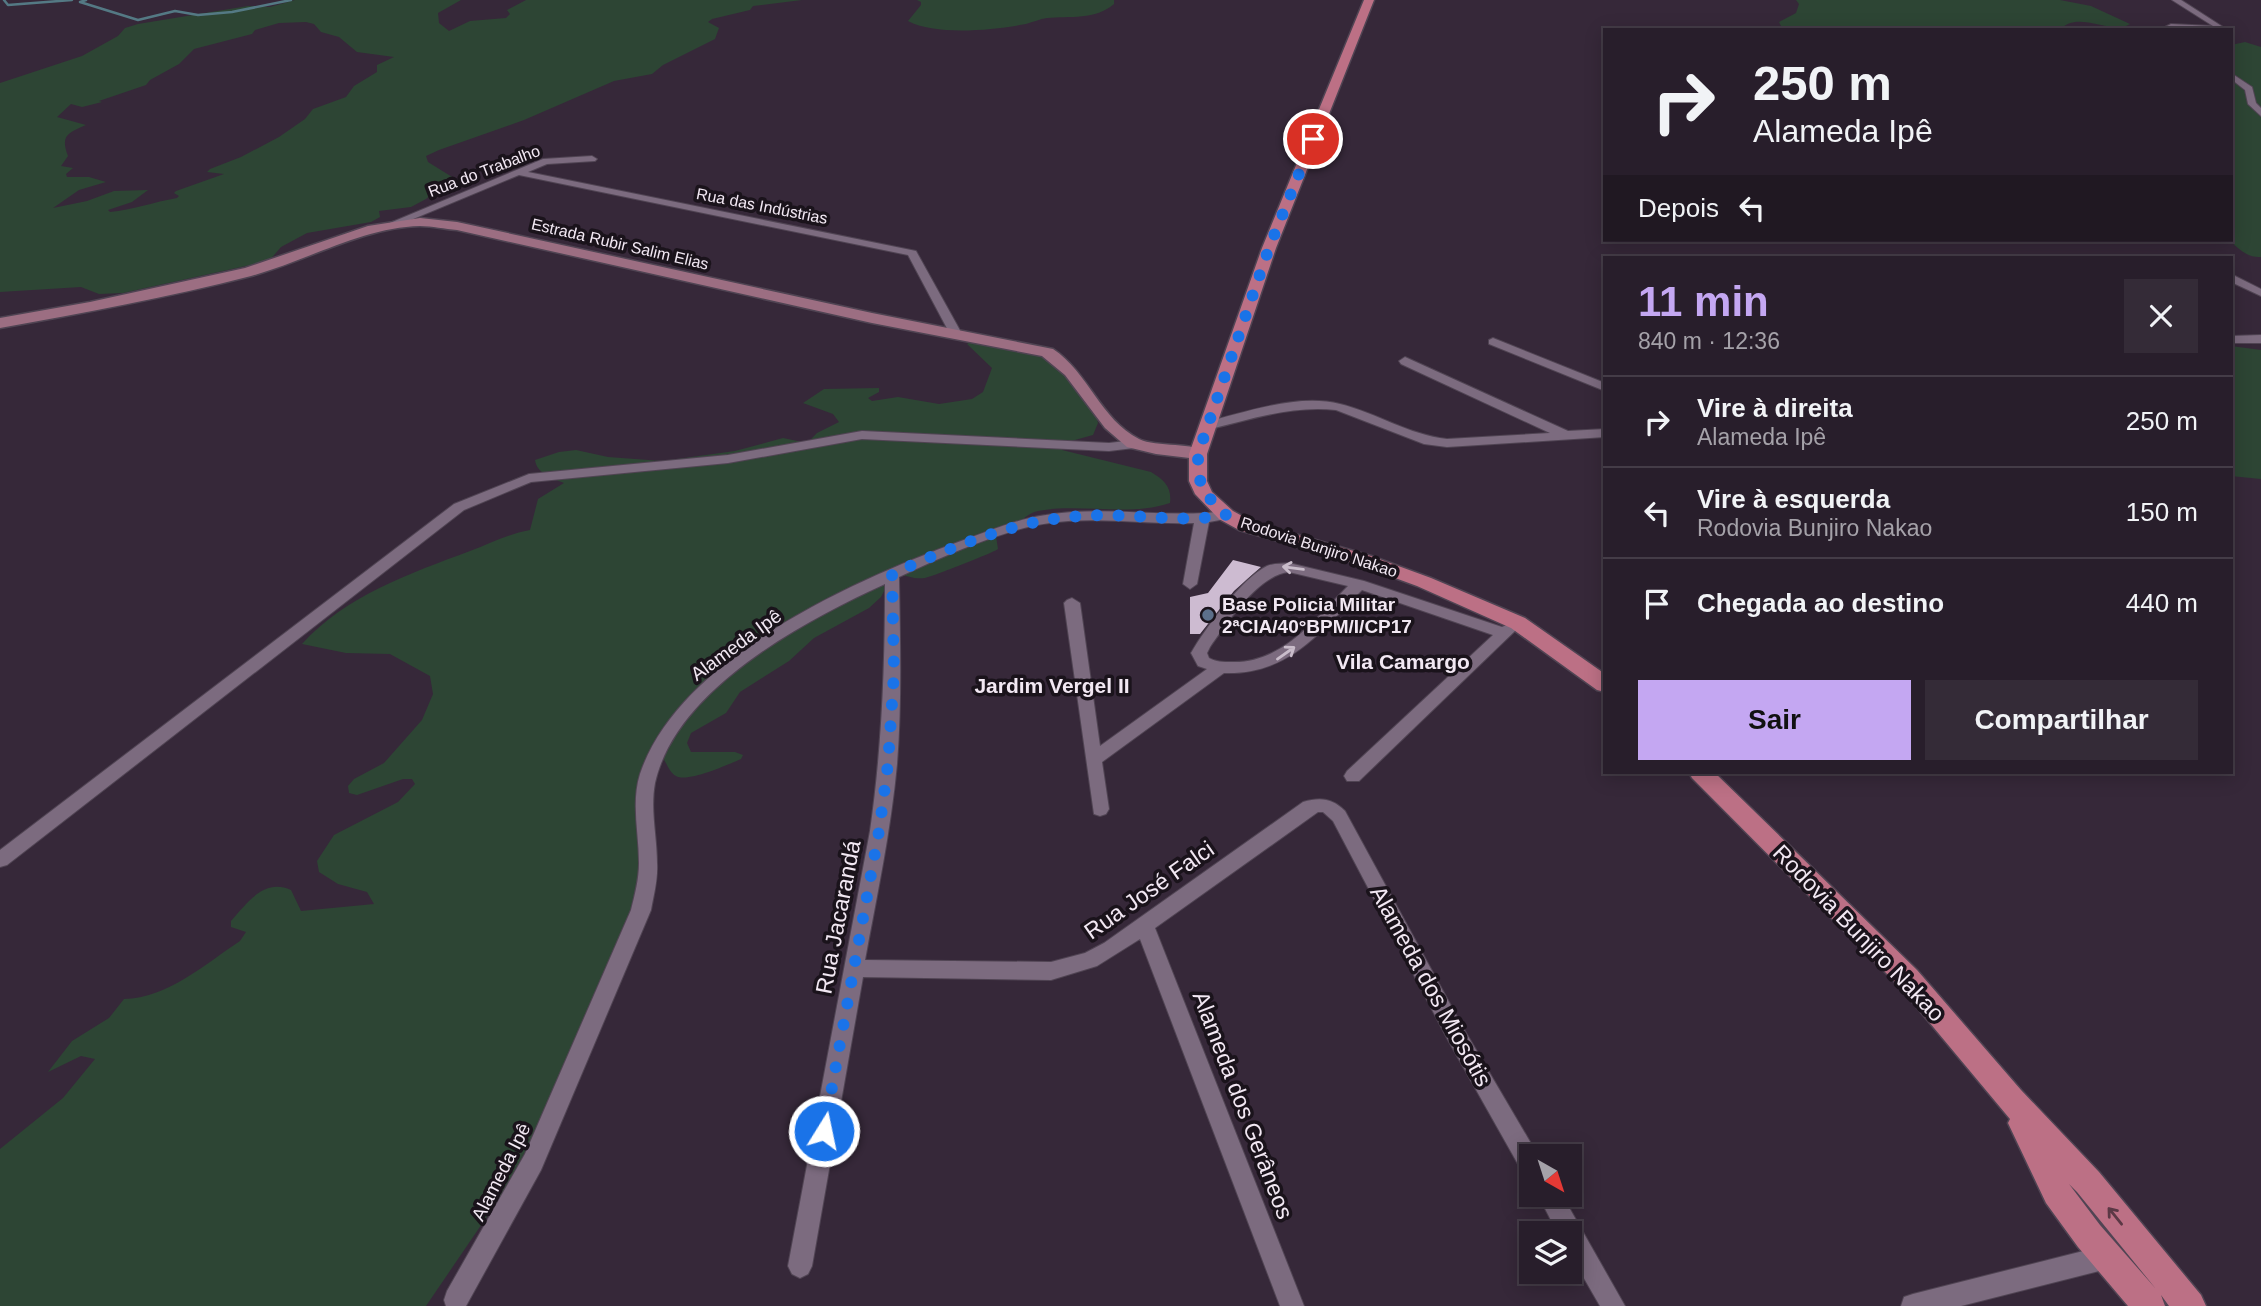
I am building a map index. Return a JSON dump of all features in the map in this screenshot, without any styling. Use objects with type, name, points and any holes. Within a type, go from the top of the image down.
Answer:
[{"type":"main road","name":"Rodovia Bunjiro Nakao","points":[[1369,0],[1269,248],[1198,454],[1198,481],[1204,494],[1226,515],[1245,526],[1364,560],[1424,582],[1511,628],[1603,684]]},
{"type":"main road","name":"Rodovia Bunjiro Nakao","points":[[1702,774],[1908,978],[2011,1099]]},
{"type":"main road","points":[[2011,1099],[2088,1182],[2190,1306]]},
{"type":"main road","points":[[2011,1099],[2057,1192],[2139,1300]]},
{"type":"street","points":[[2176,0],[2219,27],[2212,28]]},
{"type":"street","points":[[2167,28],[2194,28]]},
{"type":"street","points":[[2233,77],[2249,89],[2252,104],[2261,113]]},
{"type":"street","name":"Rua do Trabalho","points":[[390,225],[546,161],[592,159]]},
{"type":"street","name":"Rua das Indústrias","points":[[516,172],[912,253],[956,334]]},
{"type":"street","name":"Estrada Rubir Salim Elias","points":[[0,323],[90,307],[248,272],[390,225],[420,222],[457,226],[1047,352],[1070,370],[1124,438],[1134,444]]},
{"type":"street","points":[[2233,277],[2261,293]]},
{"type":"street","points":[[2233,329],[2256,339]]},
{"type":"street","points":[[2233,340],[2256,339]]},
{"type":"street","points":[[1493,341],[1603,386]]},
{"type":"street","points":[[1405,361],[1565,435]]},
{"type":"street","points":[[1207,426],[1284,408],[1321,405],[1338,407],[1422,439],[1447,443],[1603,433]]},
{"type":"street","points":[[0,860],[459,507],[496,489],[529,478],[728,459],[862,435],[1109,447],[1134,444],[1198,454]]},
{"type":"street","name":"Alameda Ipê","points":[[456,1300],[533,1162],[640,910],[648,876],[644,809],[647,788],[663,742],[683,714],[711,686],[749,656],[824,610],[892,574],[976,540],[1049,518],[1084,515],[1202,519],[1226,515]]},
{"type":"street","points":[[1190,584],[1202,519]]},
{"type":"street","points":[[1359,584],[1293,649],[1277,660],[1255,667],[1221,667],[1206,664],[1200,659],[1199,653],[1210,634],[1271,569],[1293,567],[1359,584],[1511,628]]},
{"type":"street","name":"Rua Jacarandá","points":[[800,1266],[879,831],[888,764],[894,673],[892,574]]},
{"type":"street","points":[[1072,603],[1100,809]]},
{"type":"street","points":[[1353,776],[1511,628]]},
{"type":"street","points":[[1094,759],[1221,667]]},
{"type":"street","name":"Rua José Falci","points":[[853,968],[1051,971],[1090,960],[1111,949],[1310,807],[1320,803],[1331,807]]},
{"type":"street","name":"Alameda dos Miosótis","points":[[1331,807],[1339,816],[1455,1033],[1519,1144]]},
{"type":"street","name":"Alameda dos Gerâneos","points":[[1144,924],[1292,1306]]},
{"type":"street","points":[[1556,1208],[1613,1306]]},
{"type":"street","points":[[1913,1306],[2141,1248]]},
{"type":"green space","points":[[295,0],[461,0],[438,13],[439,23],[449,31],[470,21],[506,18],[510,14],[507,10],[526,0],[802,0],[753,6],[750,10],[712,19],[708,22],[719,28],[715,39],[663,65],[652,74],[614,81],[524,120],[426,156],[428,162],[457,180],[465,181],[438,188],[411,207],[379,211],[380,217],[371,222],[307,233],[281,247],[269,261],[123,293],[99,294],[81,287],[0,292],[0,83],[82,56],[118,36],[125,28],[138,24],[248,6],[270,7]],"holes":[[[279,23],[314,24],[321,32],[339,37],[357,52],[394,57],[377,65],[377,72],[354,86],[346,97],[313,109],[305,119],[279,137],[241,157],[210,169],[207,172],[224,174],[176,191],[174,193],[179,196],[177,198],[110,212],[108,210],[132,202],[148,190],[114,191],[87,201],[53,208],[79,190],[106,182],[89,177],[67,177],[66,174],[73,168],[61,166],[68,156],[65,139],[74,130],[86,125],[57,117],[71,104],[82,107],[102,102],[99,101],[146,85],[179,64],[194,49],[252,34],[255,30]]]},
{"type":"green space","points":[[917,0],[1114,0],[1114,4],[1091,15],[1047,18],[998,28],[949,30],[920,26],[908,21],[921,5]]},
{"type":"green space","points":[[1796,0],[2060,0],[2091,6],[2130,24],[2114,27],[2076,22],[2062,28],[1782,28],[1779,22],[1796,13],[1799,4]]},
{"type":"green space","points":[[2245,42],[2261,47],[2261,257],[2247,254],[2231,242],[2233,45]]},
{"type":"green space","points":[[970,342],[1032,352],[1060,366],[1094,409],[1098,423],[1093,435],[1064,443],[1062,450],[1151,472],[1166,485],[1170,493],[1170,503],[1138,509],[1071,508],[1034,512],[1009,531],[996,536],[998,549],[986,555],[925,578],[892,575],[881,597],[869,608],[814,638],[789,661],[740,692],[726,713],[691,733],[687,743],[691,752],[735,752],[743,755],[741,759],[690,777],[676,776],[663,758],[655,760],[643,894],[589,1030],[505,1190],[426,1306],[0,1306],[0,1149],[63,1098],[95,1059],[81,1056],[48,1072],[72,1041],[109,1018],[124,999],[156,993],[171,986],[240,941],[246,932],[231,927],[231,921],[250,900],[264,890],[281,887],[291,890],[301,911],[374,904],[367,892],[338,884],[319,872],[317,861],[334,835],[398,802],[415,784],[412,779],[403,779],[357,795],[349,793],[348,786],[354,779],[384,763],[422,720],[433,694],[430,676],[390,654],[346,653],[302,644],[319,627],[358,599],[380,588],[500,539],[530,530],[538,499],[564,483],[542,472],[535,460],[576,450],[608,457],[662,461],[735,451],[783,438],[807,443],[817,433],[839,422],[833,414],[803,403],[824,389],[879,388],[879,392],[868,398],[872,401],[898,397],[939,404],[972,399],[983,392],[992,368],[967,344]]},
{"type":"green space","points":[[2233,346],[2261,350],[2261,479],[2233,476]]},
{"type":"building","name":"Base Policia Militar 2ªCIA/40°BPM/I/CP17","points":[[1233,560],[1261,567],[1234,591],[1200,634],[1190,634],[1190,597],[1208,593]]},
{"type":"waterway","points":[[4,0],[8,5],[72,0]]},
{"type":"waterway","points":[[86,0],[80,2],[138,20],[175,11],[198,15],[232,12],[291,0]]},
{"type":"place","name":"Base Policia Militar 2ªCIA/40°BPM/I/CP17","points":[[1208,615]]},
{"type":"district","name":"Vila Camargo","points":[[1403,661]]},
{"type":"district","name":"Jardim Vergel II","points":[[1052,685]]},
{"type":"route","points":[[824,1131],[879,831],[888,764],[894,673],[892,574],[976,540],[1049,518],[1084,515],[1202,519],[1226,515],[1204,494],[1198,481],[1198,454],[1269,248],[1313,139]]}]
